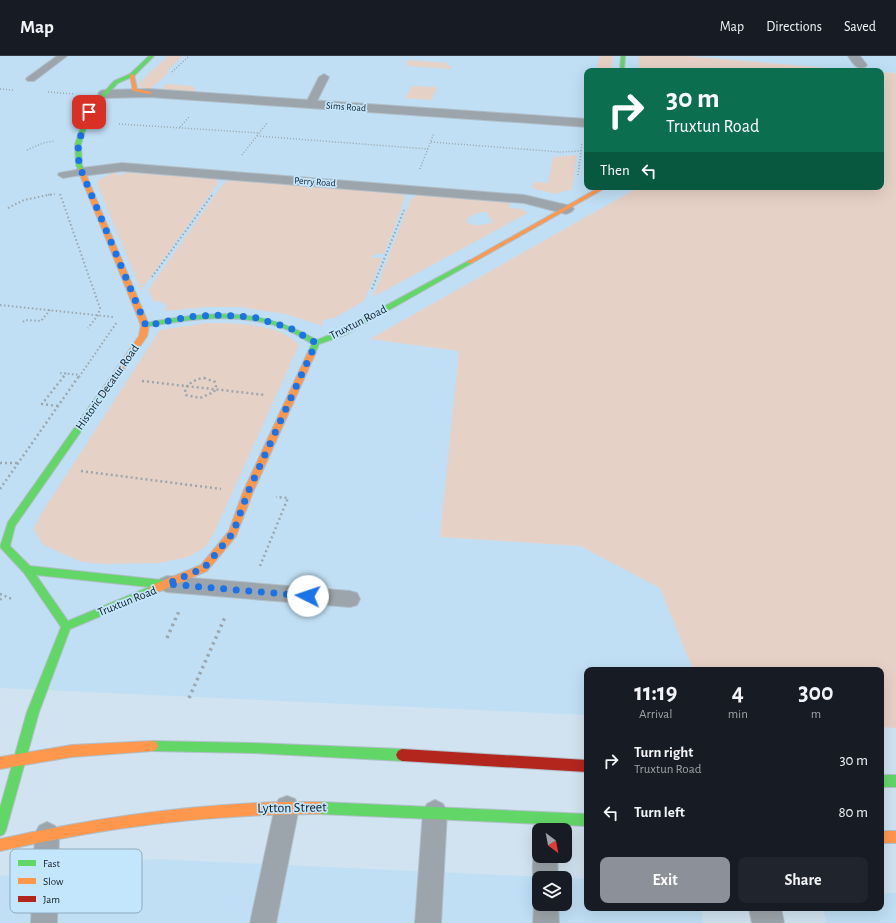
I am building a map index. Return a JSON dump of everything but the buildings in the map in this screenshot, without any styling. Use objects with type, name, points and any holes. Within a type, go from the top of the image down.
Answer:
[{"type":"street","points":[[152,56],[132,75],[116,82],[104,94],[89,112],[78,144],[79,165],[146,326],[187,317],[215,315],[253,317],[290,328],[316,343]]},
{"type":"street","points":[[622,68],[623,56]]},
{"type":"street","points":[[854,56],[861,65]]},
{"type":"street","points":[[132,75],[135,90],[149,93]]},
{"type":"street","name":"Sims Road","points":[[104,94],[149,93],[584,124]]},
{"type":"street","name":"Perry Road","points":[[82,172],[122,167],[524,199],[566,209]]},
{"type":"street","name":"Truxtun Road","points":[[66,626],[204,568],[233,533],[248,492],[316,343],[342,333],[599,190]]},
{"type":"street","name":"Historic Decatur Road","points":[[66,626],[26,570],[5,548],[11,525],[143,336],[146,326]]},
{"type":"street","points":[[26,570],[132,582],[167,584]]},
{"type":"street","points":[[0,830],[33,712],[66,626]]},
{"type":"street","points":[[0,763],[68,750],[144,745],[214,746],[584,766]]},
{"type":"street","points":[[884,781],[896,781]]},
{"type":"street","name":"Lytton Street","points":[[0,845],[47,834],[150,816],[224,809],[287,807],[360,808],[435,812],[535,823]]},
{"type":"street","name":"Lytton Street","points":[[555,823],[584,820]]},
{"type":"street","points":[[884,837],[896,838]]},
{"type":"street","points":[[766,911],[768,923]]},
{"type":"lane","points":[[31,79],[63,56]]},
{"type":"lane","points":[[310,105],[324,77]]},
{"type":"lane","name":"Perry Road","points":[[63,175],[82,172]]},
{"type":"lane","points":[[167,584],[350,599]]},
{"type":"lane","points":[[263,923],[287,807]]},
{"type":"lane","points":[[428,923],[435,812]]},
{"type":"lane","points":[[46,849],[47,834]]},
{"type":"lane","points":[[546,911],[546,923]]},
{"type":"lane","points":[[44,913],[44,923]]},
{"type":"path","points":[[172,72],[189,56]]},
{"type":"path","points":[[186,59],[191,59]]},
{"type":"path","points":[[0,89],[16,90]]},
{"type":"path","points":[[48,92],[80,94]]},
{"type":"path","points":[[240,157],[269,120]]},
{"type":"path","points":[[119,124],[260,133]]},
{"type":"path","points":[[420,169],[435,130]]},
{"type":"path","points":[[257,136],[428,149]]},
{"type":"path","points":[[27,150],[43,143],[56,140]]},
{"type":"path","points":[[431,142],[562,152],[581,151]]},
{"type":"path","points":[[63,175],[64,184],[60,193],[100,308],[98,315],[88,328]]},
{"type":"path","points":[[8,208],[24,200],[60,193]]},
{"type":"path","points":[[148,283],[212,195]]},
{"type":"path","points":[[369,295],[406,204]]},
{"type":"path","points":[[0,305],[119,317]]},
{"type":"path","points":[[23,322],[25,320],[40,322],[50,310]]},
{"type":"path","points":[[0,489],[114,326]]},
{"type":"path","points":[[60,373],[80,375]]},
{"type":"path","points":[[58,406],[42,404],[66,373]]},
{"type":"path","points":[[186,385],[194,380],[204,378],[215,382],[216,389]]},
{"type":"path","points":[[137,381],[186,385],[266,395]]},
{"type":"path","points":[[186,385],[186,395],[194,398],[205,397],[214,392],[216,389]]},
{"type":"path","points":[[0,463],[10,463]]},
{"type":"path","points":[[76,471],[221,489]]},
{"type":"path","points":[[0,600],[3,596]]},
{"type":"path","points":[[167,638],[179,611]]},
{"type":"shaded area","points":[[0,56],[639,56],[639,68],[584,68],[584,190],[634,190],[370,339],[460,351],[440,537],[580,546],[661,588],[692,667],[584,667],[584,715],[0,688]]},
{"type":"shaded area","points":[[168,56],[182,56],[167,71],[169,72],[154,86],[148,90],[140,87],[140,82]]},
{"type":"shaded area","points":[[599,56],[613,56],[612,68],[597,68]]},
{"type":"shaded area","points":[[639,56],[686,56],[828,68],[639,68]]},
{"type":"shaded area","points":[[686,56],[896,56],[896,73],[884,72],[884,68],[828,68]]},
{"type":"shaded area","points":[[407,60],[448,63],[447,66],[452,66],[450,69],[407,66],[409,64],[406,63]]},
{"type":"shaded area","points":[[884,72],[896,73],[896,728],[884,727],[884,667],[692,667],[660,588],[580,546],[440,537],[459,351],[370,339],[634,190],[884,190]]},
{"type":"shaded area","points":[[166,84],[193,86],[196,92],[161,90]]},
{"type":"shaded area","points":[[412,86],[437,87],[432,100],[405,98]]},
{"type":"shaded area","points":[[577,155],[572,189],[555,194],[532,188],[534,182],[548,183],[553,157]]},
{"type":"shaded area","points":[[113,173],[118,173],[118,175],[122,175],[123,173],[131,173],[216,179],[218,183],[141,290],[97,184],[98,180]]},
{"type":"shaded area","points":[[230,180],[403,194],[405,198],[384,254],[377,253],[377,255],[373,255],[371,258],[382,258],[364,301],[334,318],[323,320],[322,326],[286,314],[240,307],[206,307],[165,311],[166,304],[158,301],[154,302],[148,290],[223,184]]},
{"type":"shaded area","points":[[418,195],[510,203],[509,208],[522,209],[528,213],[373,297],[411,199]],"holes":[[[481,212],[486,212],[493,222],[480,225],[472,225],[466,222],[470,216]]]},
{"type":"shaded area","points":[[207,323],[243,324],[269,328],[291,338],[299,345],[213,535],[205,547],[188,557],[159,563],[104,564],[82,562],[43,545],[34,529],[41,514],[160,330]]},
{"type":"shaded area","points":[[154,859],[532,876],[532,911],[572,911],[572,878],[584,879],[584,911],[701,911],[703,923],[0,923],[0,876],[10,875],[10,913],[142,913],[142,860]]},
{"type":"shaded area","points":[[884,893],[896,893],[896,923],[826,923],[824,912],[884,911]]},
{"type":"traffic: fast","points":[[81,170],[79,165],[78,144],[89,112],[116,82],[132,75],[152,56]]},
{"type":"traffic: fast","points":[[622,68],[623,56]]},
{"type":"traffic: fast","points":[[312,352],[316,343],[342,333],[470,262]]},
{"type":"traffic: fast","points":[[145,325],[200,317],[236,316],[271,322],[300,333],[316,343]]},
{"type":"traffic: fast","points":[[66,626],[27,570],[5,547],[11,525],[102,395]]},
{"type":"traffic: fast","points":[[27,570],[162,584]]},
{"type":"traffic: fast","points":[[0,830],[33,712],[66,626],[154,589]]},
{"type":"traffic: fast","points":[[152,746],[252,748],[402,755]]},
{"type":"traffic: fast","points":[[884,781],[896,781]]},
{"type":"traffic: fast","points":[[320,808],[584,820]]},
{"type":"traffic: slow","points":[[132,75],[135,90],[149,93]]},
{"type":"traffic: slow","points":[[81,170],[145,325],[143,336],[102,395]]},
{"type":"traffic: slow","points":[[470,262],[599,190]]},
{"type":"traffic: slow","points":[[154,589],[204,568],[233,533],[248,492],[312,352]]},
{"type":"traffic: slow","points":[[0,763],[72,751],[152,746]]},
{"type":"traffic: slow","points":[[0,845],[79,828],[159,816],[239,809],[320,808]]},
{"type":"traffic: slow","points":[[884,837],[896,837]]},
{"type":"traffic: jam","points":[[402,755],[584,766]]},
{"type":"route","points":[[89,112],[78,144],[79,165],[146,326],[187,317],[215,315],[253,317],[290,328],[316,343],[248,492],[233,533],[204,568],[167,584],[308,596]]}]
